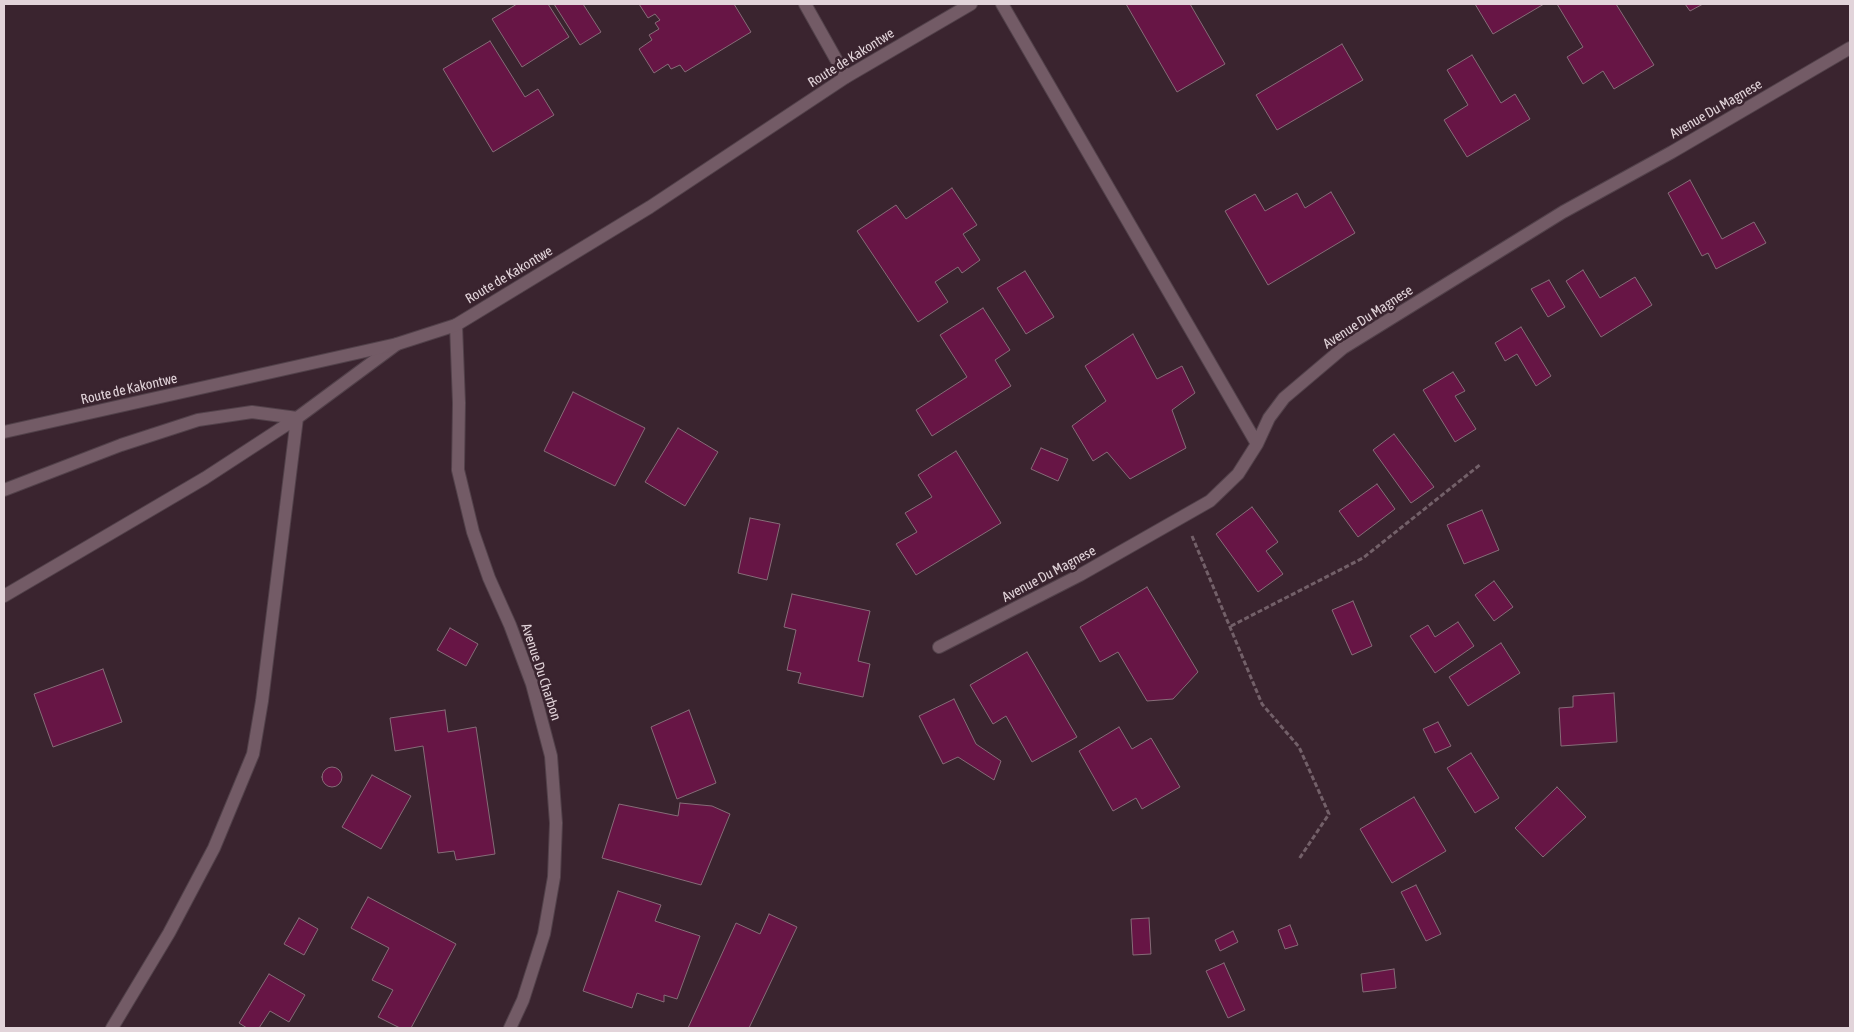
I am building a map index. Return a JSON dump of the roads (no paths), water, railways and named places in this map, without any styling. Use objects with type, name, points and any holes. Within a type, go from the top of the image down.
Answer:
[{"type":"street","points":[[805,4],[846,77]]},
{"type":"street","name":"Route de Kakontwe","points":[[4,432],[397,344],[456,325],[650,207],[846,77],[971,4]]},
{"type":"street","points":[[1002,4],[1257,444]]},
{"type":"street","name":"Avenue Du Magnese","points":[[939,647],[1080,575],[1210,501],[1238,474],[1257,444],[1269,418],[1284,398],[1343,348],[1562,212],[1672,152],[1850,48]]},
{"type":"street","name":"Avenue Du Charbon","points":[[456,325],[459,403],[458,470],[473,532],[489,578],[510,625],[532,684],[552,756],[556,823],[554,877],[544,934],[523,1000],[510,1028]]},
{"type":"street","points":[[4,596],[205,478],[297,418],[397,344]]},
{"type":"street","points":[[4,490],[121,445],[198,420],[252,412],[297,418]]},
{"type":"street","points":[[112,1028],[169,933],[214,848],[252,754],[262,701],[297,418]]}]
